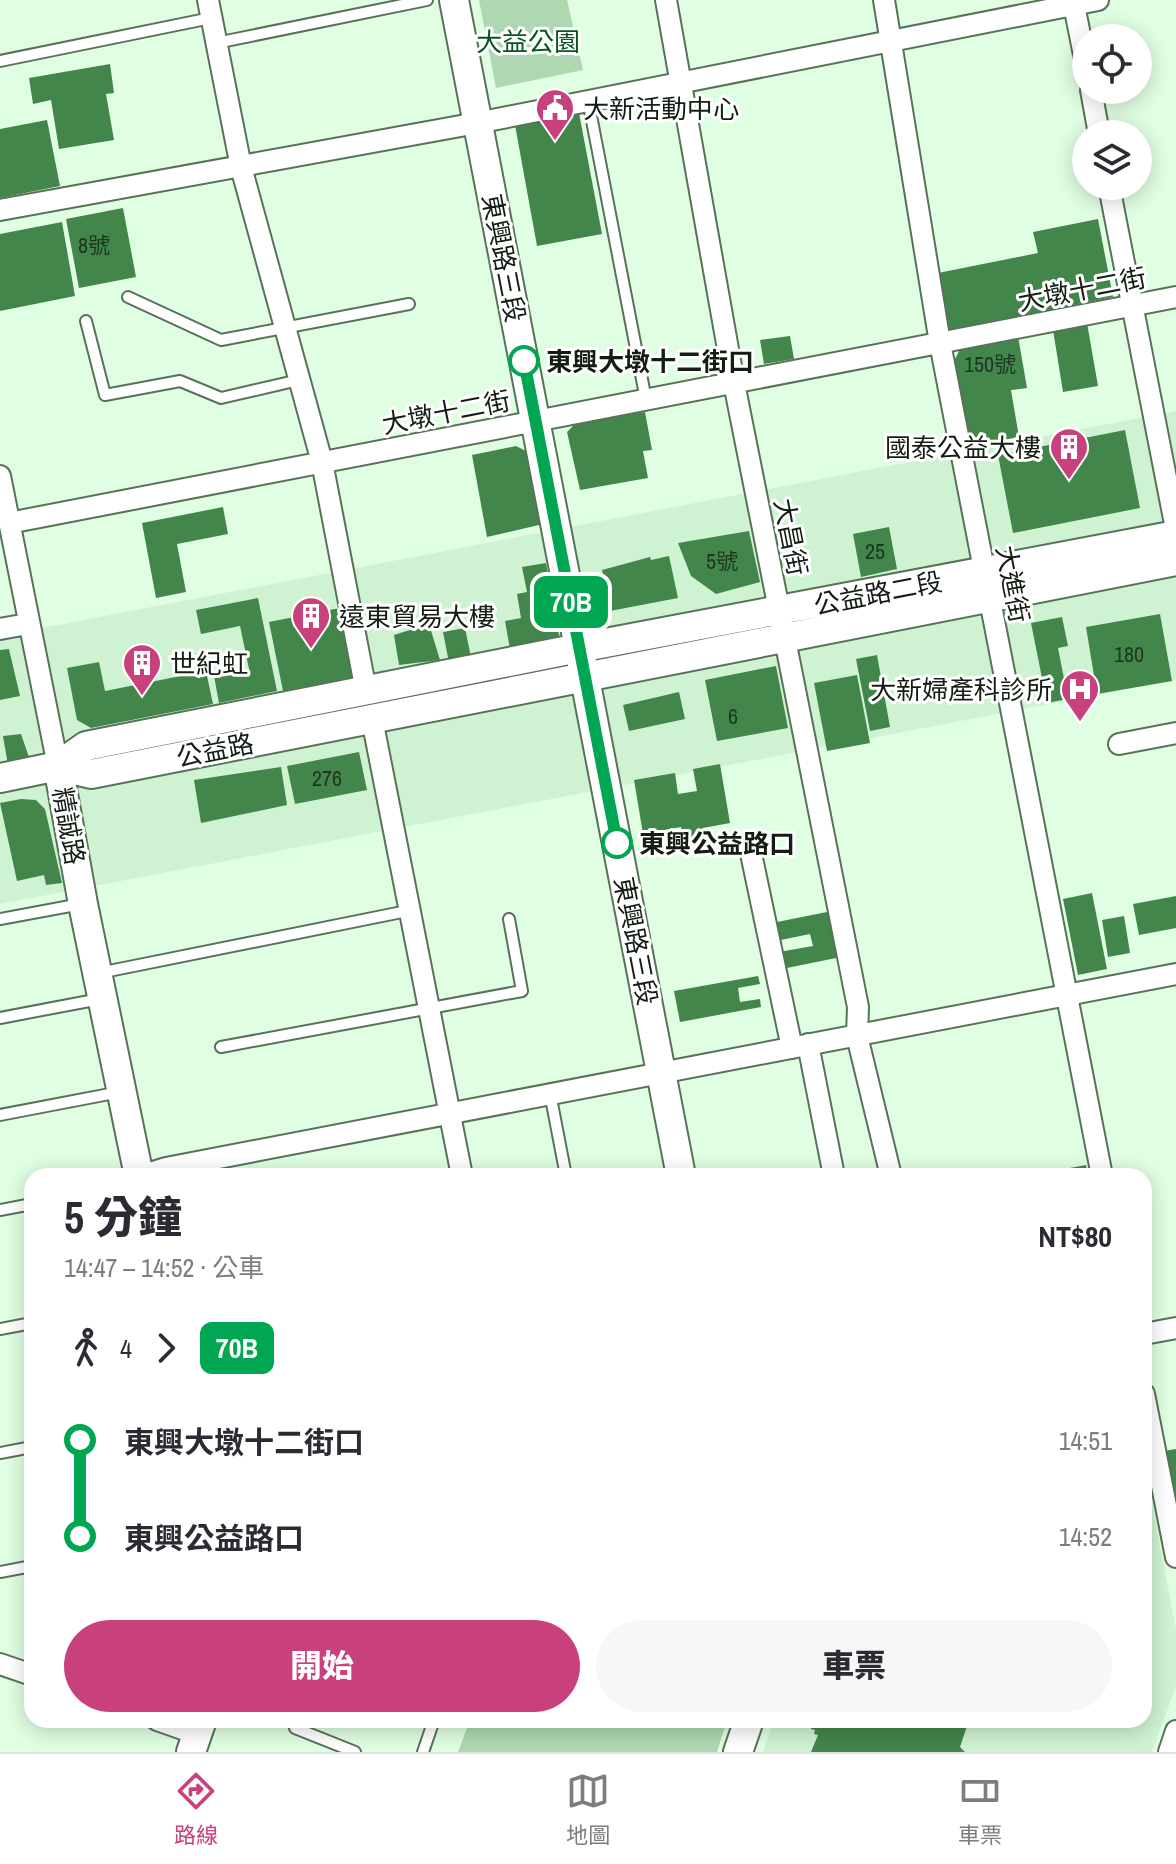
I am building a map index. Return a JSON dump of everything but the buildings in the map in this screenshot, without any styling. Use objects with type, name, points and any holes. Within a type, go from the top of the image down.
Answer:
[{"type":"main road","name":"東興路三段","points":[[454,0],[679,1168]]},
{"type":"main road","name":"公益路二段","points":[[987,584],[1176,532]]},
{"type":"main road","name":"公益路二段","points":[[585,676],[782,624],[987,584],[1176,561]]},
{"type":"main road","name":"公益路二段","points":[[579,648],[782,624]]},
{"type":"main road","name":"公益路","points":[[0,778],[58,766],[86,746],[579,648]]},
{"type":"main road","name":"公益路","points":[[58,766],[91,774],[585,676]]},
{"type":"main road","points":[[366,691],[372,719]]},
{"type":"main road","name":"精誠路","points":[[58,766],[83,904],[138,1168]]},
{"type":"main road","points":[[738,1752],[748,1728]]},
{"type":"street","name":"大昌街","points":[[666,0],[734,383],[858,1007],[857,1036],[889,1168]]},
{"type":"street","name":"大進街","points":[[884,0],[940,343],[1100,1168]]},
{"type":"street","points":[[0,210],[477,123],[1074,2],[1098,0]]},
{"type":"street","points":[[1074,2],[1078,24]]},
{"type":"street","points":[[210,9],[241,167],[322,462],[366,691]]},
{"type":"street","points":[[1112,200],[1176,532]]},
{"type":"street","name":"大墩十二街","points":[[9,523],[1176,297]]},
{"type":"street","name":"精誠路","points":[[0,480],[58,766]]},
{"type":"street","points":[[0,629],[28,624]]},
{"type":"street","points":[[372,719],[461,1168]]},
{"type":"street","points":[[1119,744],[1176,733]]},
{"type":"street","points":[[749,844],[832,1168]]},
{"type":"street","points":[[166,1168],[450,1111],[1176,974]]},
{"type":"street","points":[[1152,1332],[1176,1328]]},
{"type":"street","points":[[1152,1435],[1176,1557]]},
{"type":"street","points":[[0,1664],[24,1672]]},
{"type":"street","points":[[1169,1752],[1176,1731]]},
{"type":"lane","points":[[216,43],[427,0]]},
{"type":"lane","points":[[0,61],[210,9]]},
{"type":"lane","points":[[588,100],[646,400]]},
{"type":"lane","points":[[128,297],[221,340],[409,304]]},
{"type":"lane","points":[[86,321],[105,395],[180,381],[221,398],[299,380]]},
{"type":"lane","points":[[0,919],[83,904]]},
{"type":"lane","points":[[0,1018],[100,986],[412,910]]},
{"type":"lane","points":[[221,1047],[522,991],[509,919]]},
{"type":"lane","points":[[0,1115],[121,1092]]},
{"type":"lane","points":[[550,1093],[564,1168]]},
{"type":"lane","points":[[0,1210],[24,1206]]},
{"type":"lane","points":[[0,1329],[24,1324]]},
{"type":"lane","points":[[0,1453],[24,1448]]},
{"type":"lane","points":[[0,1572],[24,1568]]},
{"type":"lane","points":[[295,1728],[355,1752]]},
{"type":"lane","points":[[423,1752],[431,1728]]},
{"type":"shaded area","points":[[1176,411],[1176,680],[0,904],[0,636]]},
{"type":"shaded area","points":[[1152,1506],[1176,1630],[1176,1686],[1152,1752],[763,1752],[771,1728],[1152,1728]]},
{"type":"green space","name":"大益公園","points":[[479,0],[567,0],[583,70],[496,88]]},
{"type":"green space","points":[[467,1728],[724,1728],[717,1752],[458,1752]]},
{"type":"bus line","name":"70B","points":[[524,361],[617,843]]},
{"type":"place","name":"大新活動中心","points":[[555,142]]},
{"type":"place","name":"東興大墩十二街口","points":[[524,361]]},
{"type":"place","name":"國泰公益大樓","points":[[1069,481]]},
{"type":"place","name":"遠東貿易大樓","points":[[311,650]]},
{"type":"place","name":"世紀虹","points":[[142,697]]},
{"type":"place","name":"大新婦產科診所","points":[[1080,723]]},
{"type":"place","name":"東興公益路口","points":[[617,843]]}]
